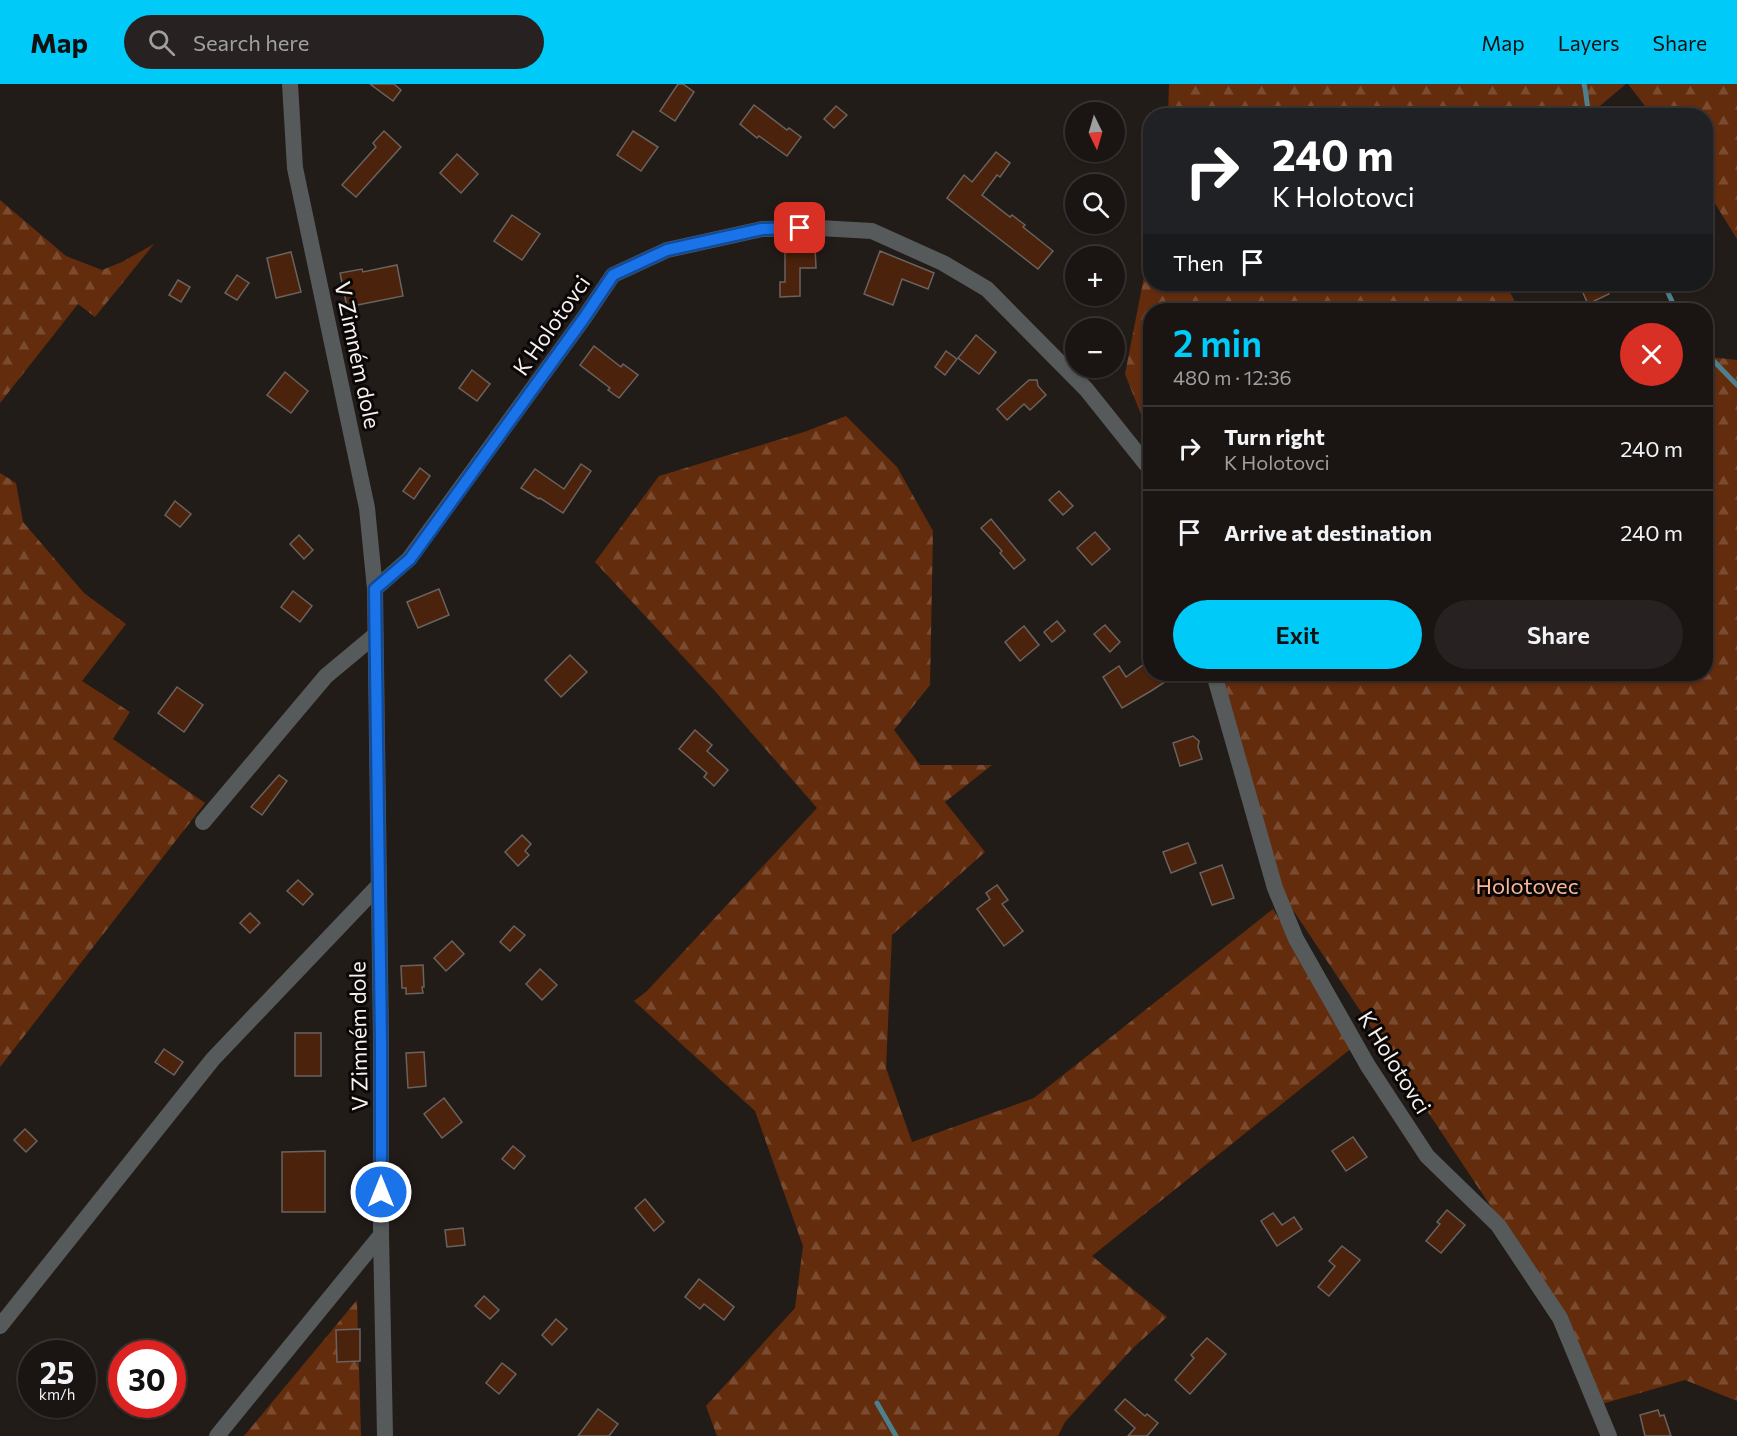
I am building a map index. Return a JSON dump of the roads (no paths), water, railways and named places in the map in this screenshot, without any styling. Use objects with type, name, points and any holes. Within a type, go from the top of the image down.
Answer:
[{"type":"street","name":"V Zimném dole","points":[[290,84],[294,168],[368,508],[375,589],[385,1436]]},
{"type":"street","name":"K Holotovci","points":[[375,589],[410,559],[613,275],[667,250],[762,229],[819,228],[872,231],[943,262],[987,289],[1086,389],[1143,459]]},
{"type":"street","points":[[203,822],[326,676],[374,636]]},
{"type":"street","name":"K Holotovci","points":[[1216,681],[1275,888],[1296,939],[1368,1066],[1427,1156],[1498,1225],[1560,1318],[1609,1436]]},
{"type":"street","points":[[0,1326],[213,1059],[379,885]]},
{"type":"street","points":[[217,1436],[381,1235]]},
{"type":"waterway","points":[[1584,84],[1588,108]]},
{"type":"waterway","points":[[1667,291],[1673,303]]},
{"type":"waterway","points":[[1713,360],[1737,385]]},
{"type":"waterway","points":[[877,1403],[896,1436]]},
{"type":"park label","name":"Holotovec","points":[[1527,885]]}]
